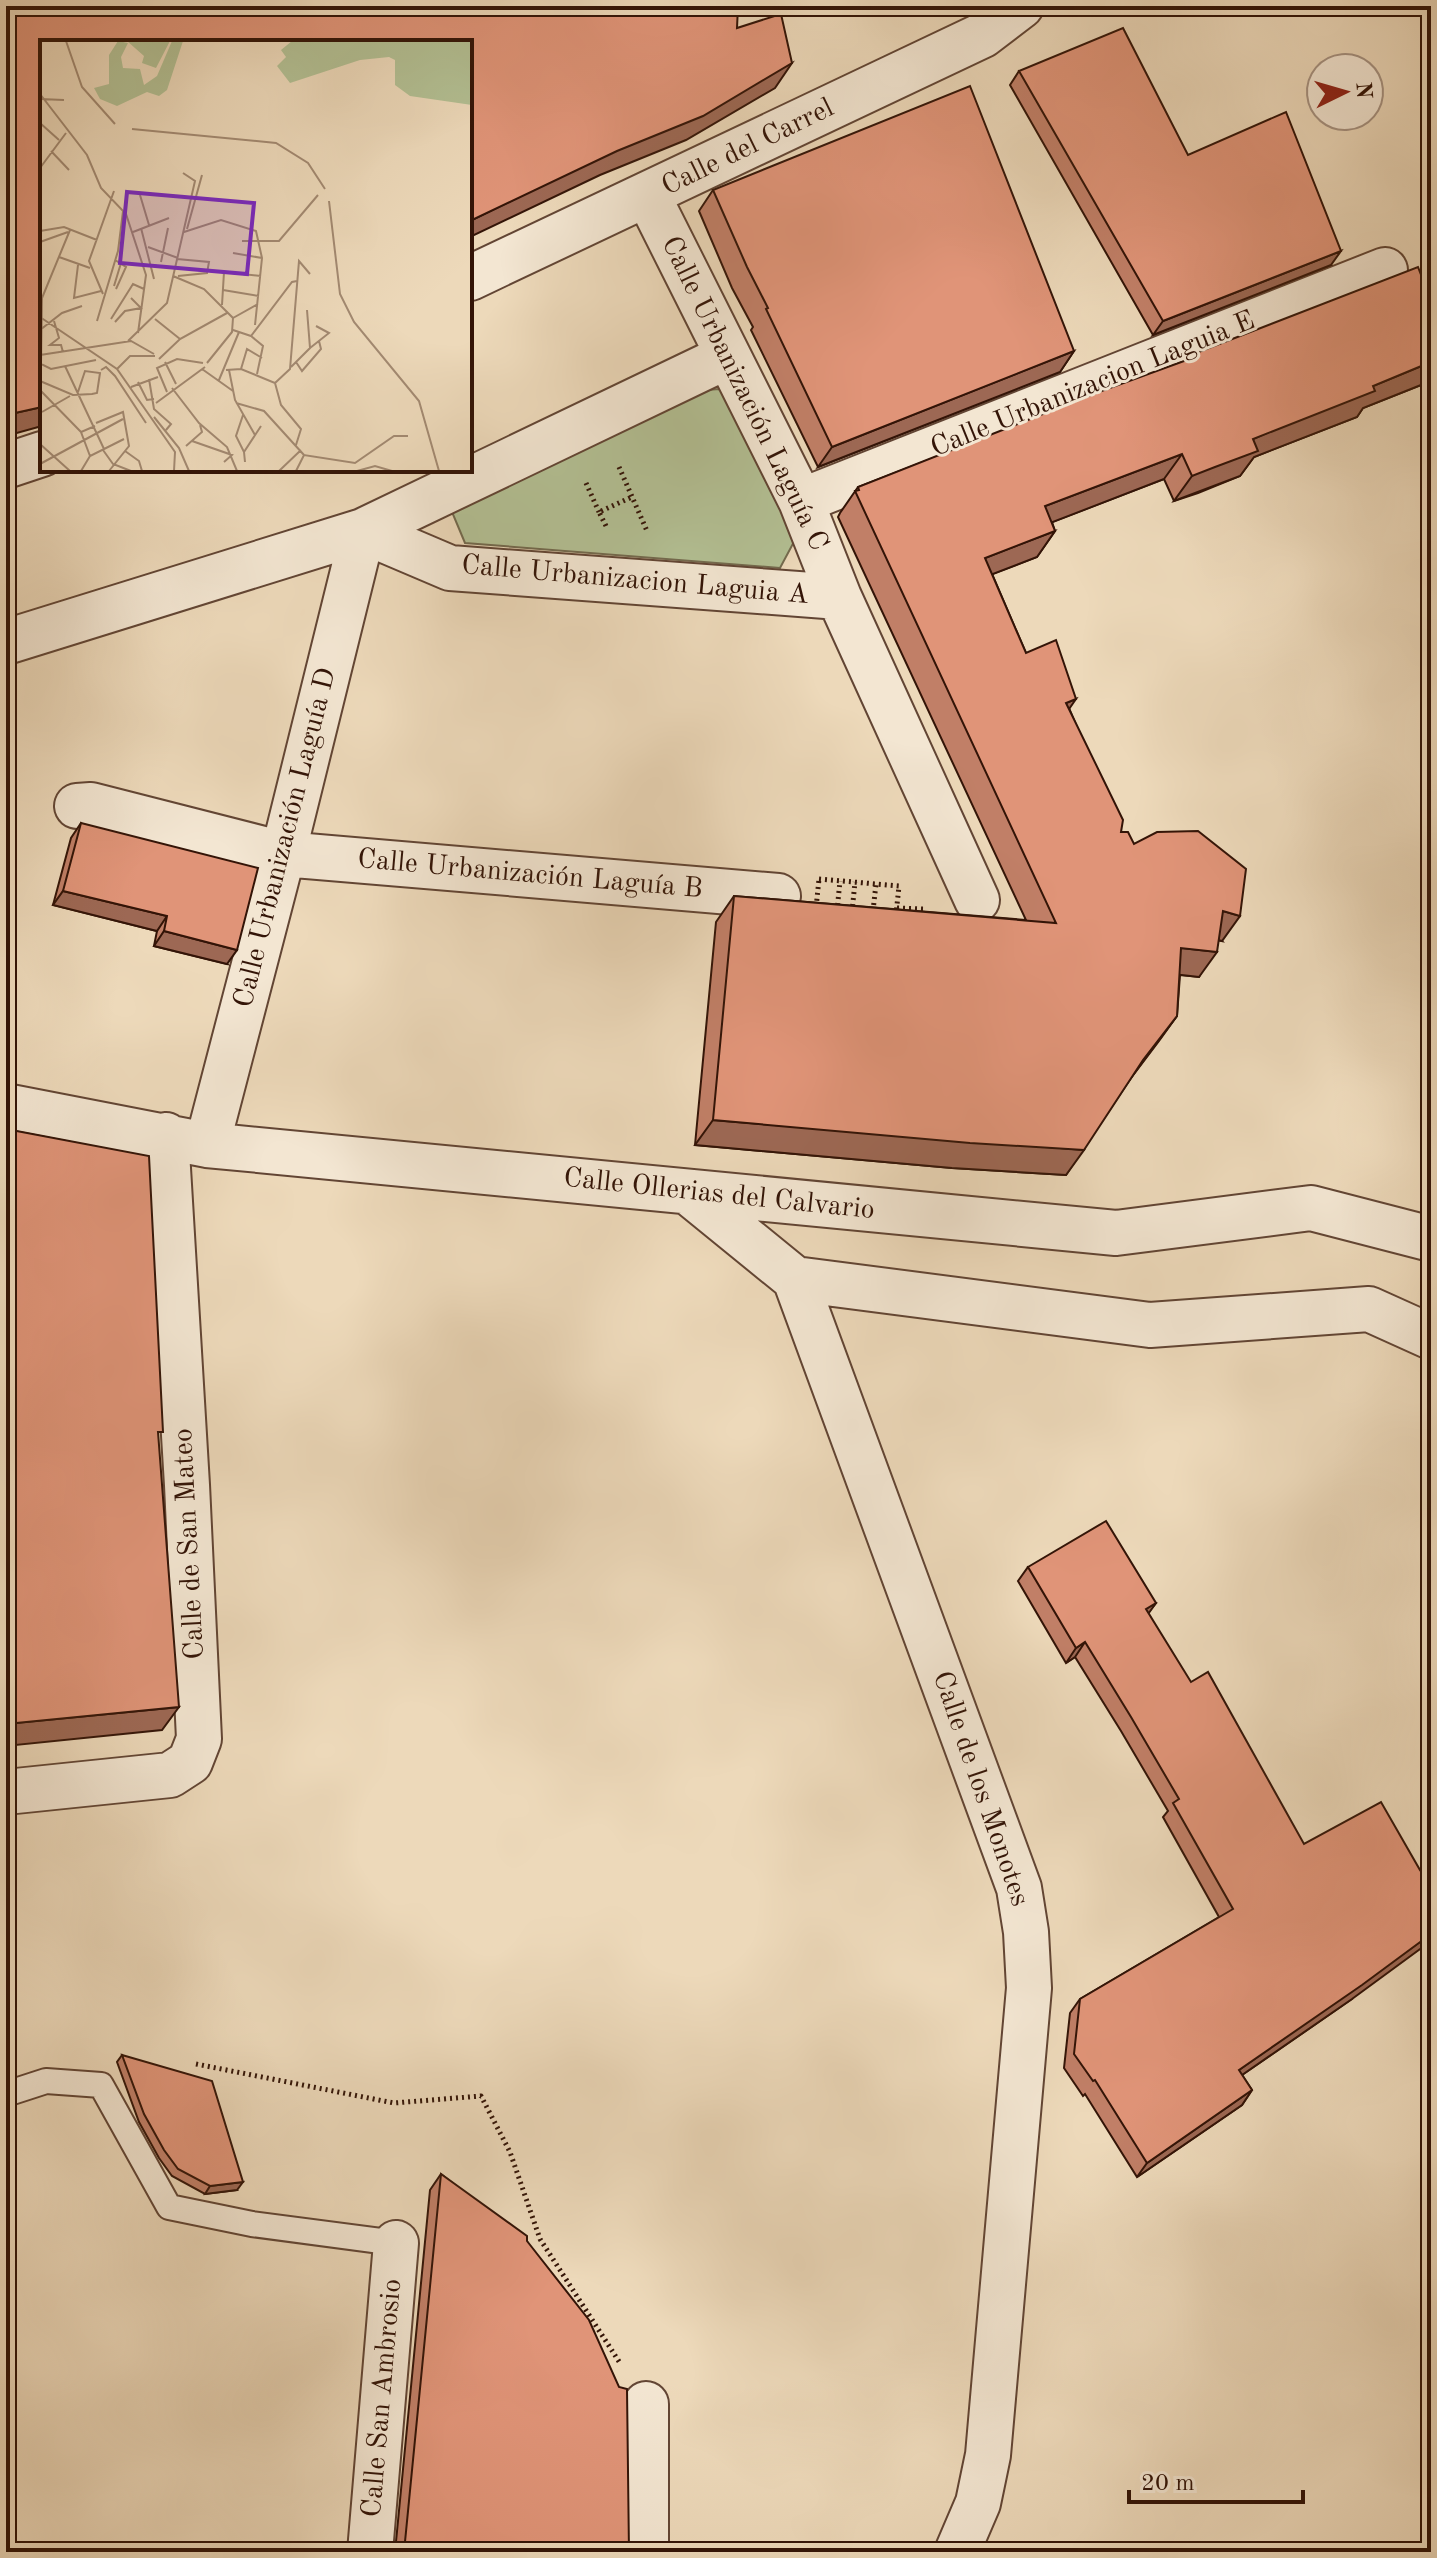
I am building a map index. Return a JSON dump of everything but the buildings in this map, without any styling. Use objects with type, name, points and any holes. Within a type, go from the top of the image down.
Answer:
[{"type":"street","name":"Calle del Carrel","points":[[472,277],[983,35],[1021,6]]},
{"type":"street","name":"Calle Urbanización Laguía C","points":[[648,196],[801,501],[839,597],[977,900]]},
{"type":"street","name":"Calle Urbanizacion Laguia E","points":[[801,501],[1385,270]]},
{"type":"street","points":[[6,642],[363,531],[728,356]]},
{"type":"street","points":[[6,466],[40,455]]},
{"type":"street","name":"Calle Urbanizacion Laguia A","points":[[363,531],[450,568],[839,597]]},
{"type":"street","name":"Calle Urbanización Laguía D","points":[[187,1140],[283,854],[363,531]]},
{"type":"street","name":"Calle Urbanización Laguía B","points":[[77,806],[91,805],[283,854],[778,896]]},
{"type":"street","name":"Calle Ollerias del Calvario","points":[[6,1106],[187,1140],[1116,1233],[1311,1208],[1431,1239]]},
{"type":"street","name":"Calle de San Mateo","points":[[6,1792],[170,1775],[190,1762],[199,1739],[187,1485],[187,1140]]},
{"type":"street","points":[[688,1192],[795,1279],[1150,1325],[1369,1309],[1431,1337]]},
{"type":"street","name":"Calle de los Monotes","points":[[795,1279],[1009,1856],[1019,1888],[1026,1932],[1029,1988],[988,2455],[978,2503],[957,2552]]},
{"type":"street","name":"Calle San Ambrosio","points":[[370,2552],[396,2243]]},
{"type":"street","points":[[646,2404],[646,2552]]},
{"type":"lane","points":[[6,2094],[46,2081],[101,2085],[169,2207],[252,2224],[396,2243]]},
{"type":"path","points":[[614,456],[648,533]]},
{"type":"path","points":[[611,507],[632,497]]},
{"type":"path","points":[[840,881],[855,882],[899,886],[895,924],[836,920],[840,881]]},
{"type":"path","points":[[852,921],[855,882]]},
{"type":"path","points":[[872,923],[876,884]]},
{"type":"path","points":[[897,908],[905,908]]},
{"type":"path","points":[[196,2064],[394,2103],[481,2096],[510,2152],[540,2239],[646,2404]]},
{"type":"green space","points":[[719,389],[737,409],[796,538],[780,568],[465,543],[452,512],[695,391]]}]
